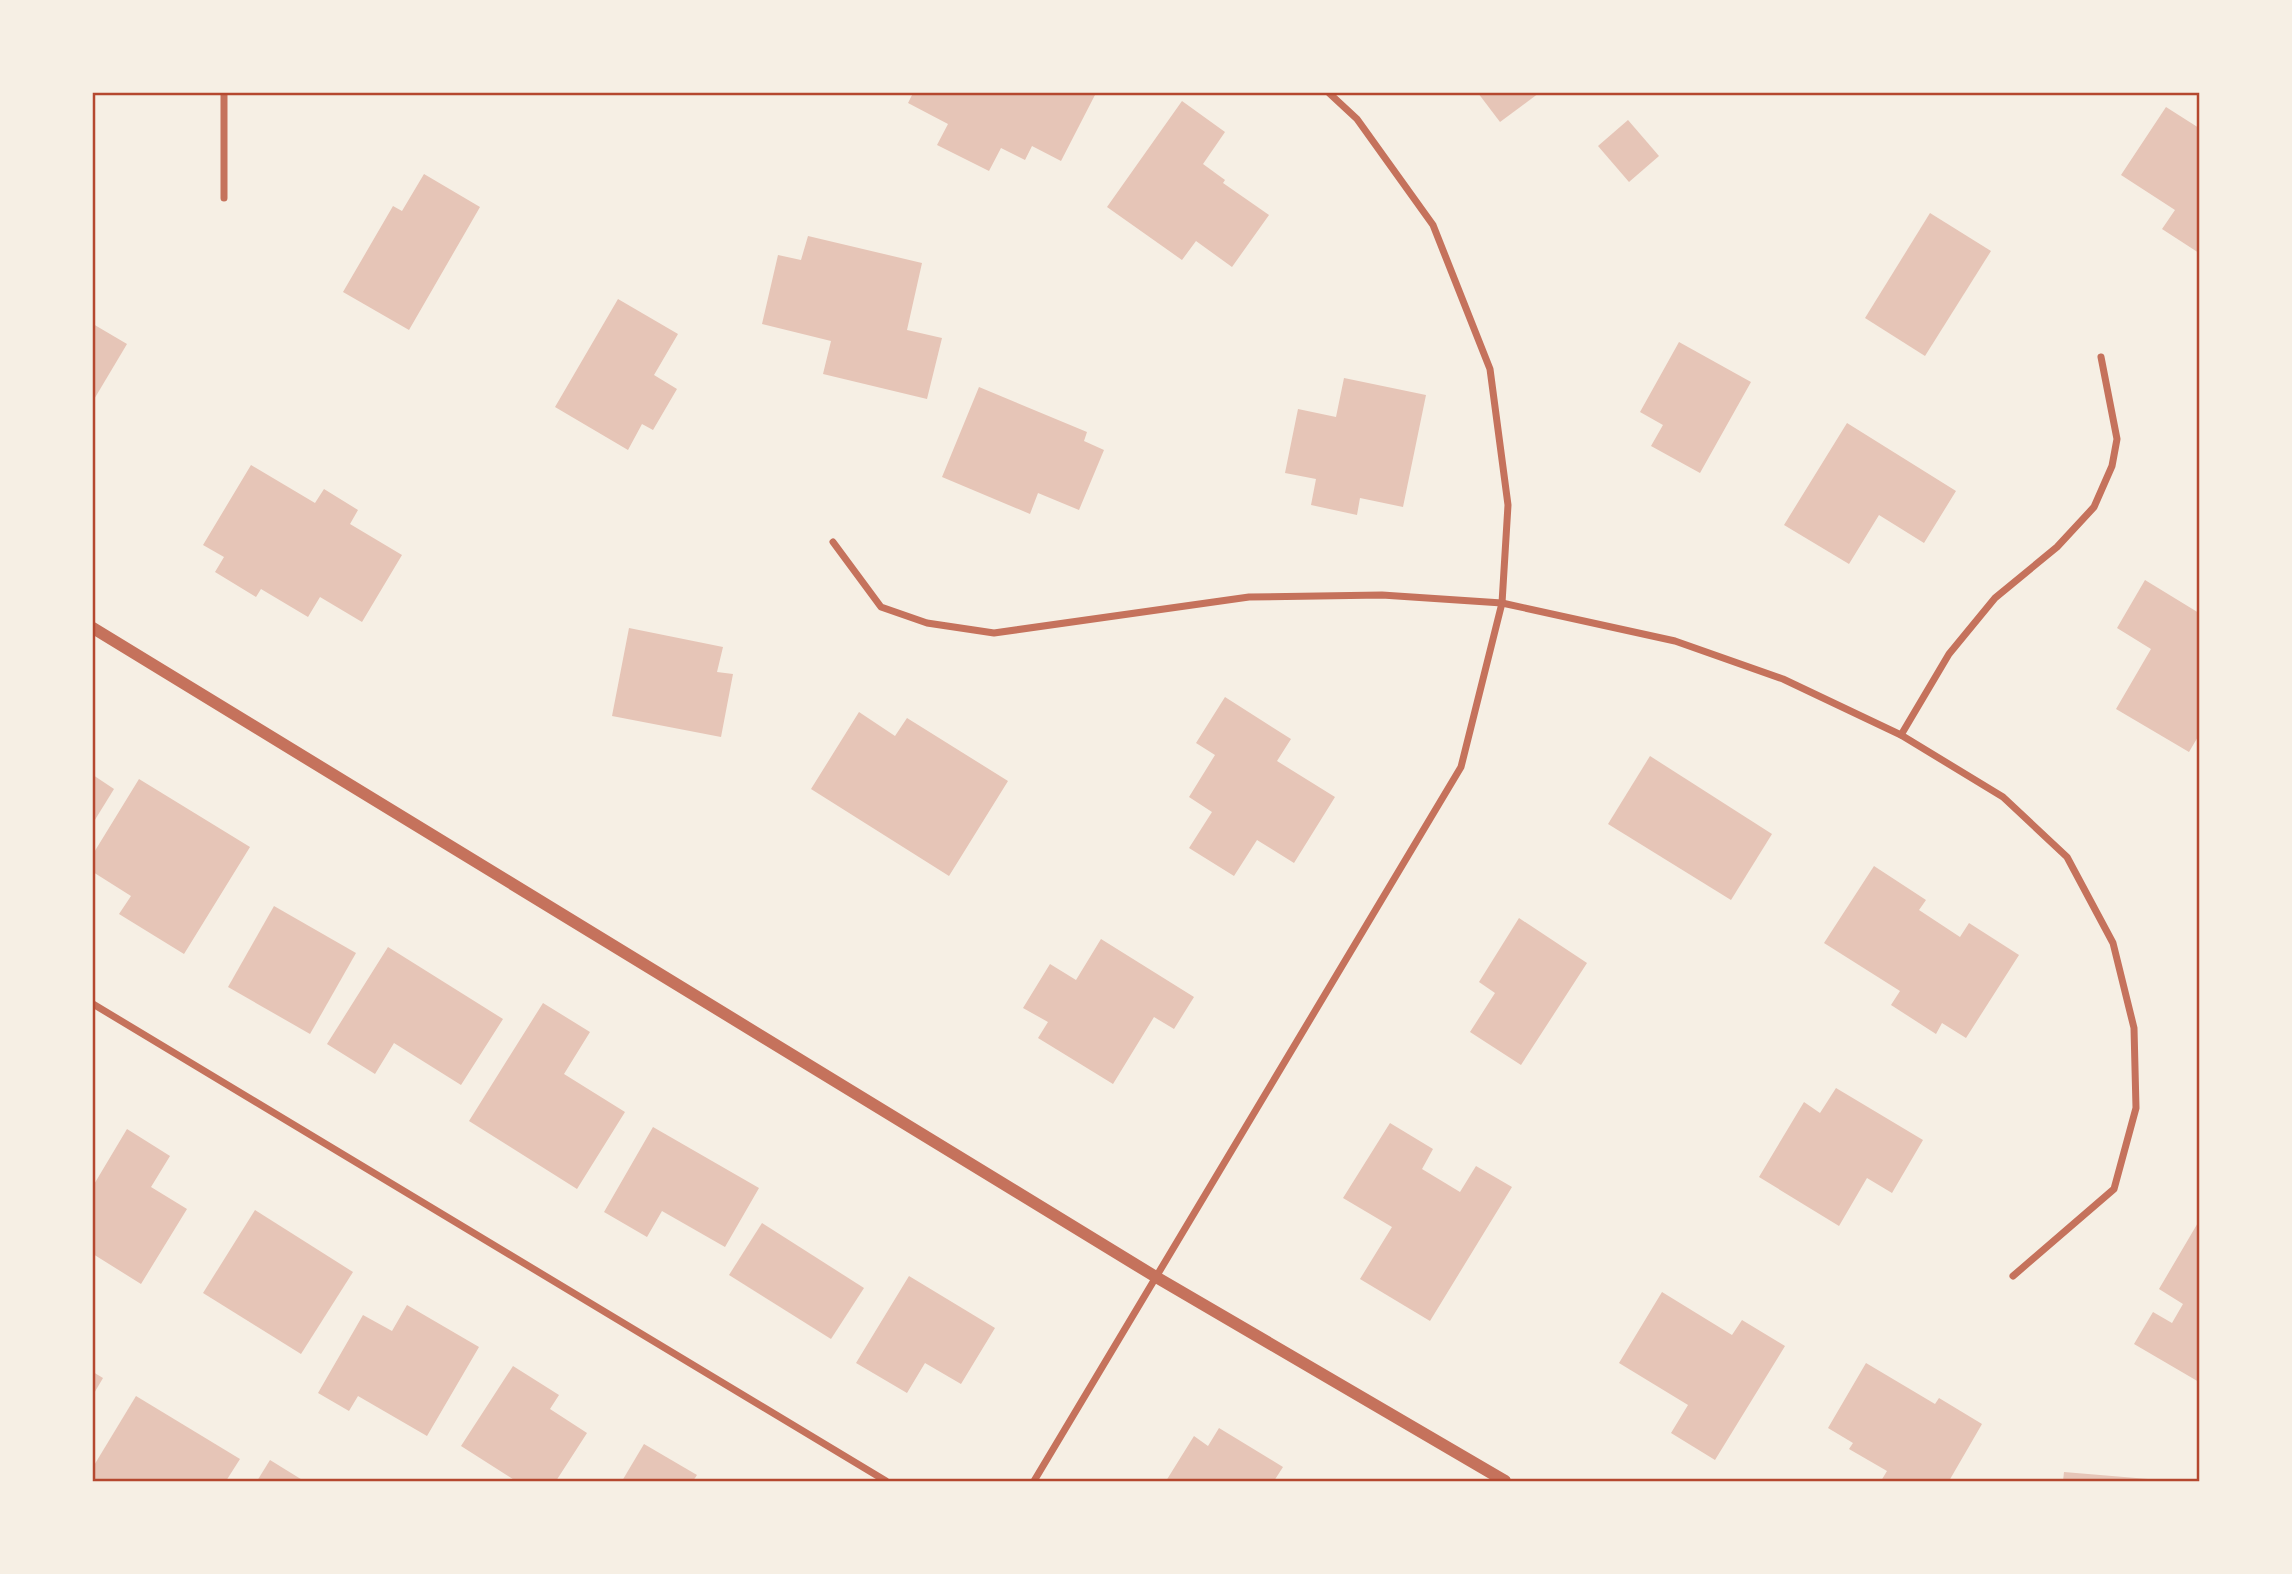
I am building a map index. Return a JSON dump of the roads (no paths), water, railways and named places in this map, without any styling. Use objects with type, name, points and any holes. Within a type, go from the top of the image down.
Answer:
[{"type":"street","points":[[224,93],[224,198]]},
{"type":"street","points":[[1034,1481],[1461,767],[1502,603],[1508,505],[1490,369],[1433,225],[1357,118],[1329,93]]},
{"type":"street","points":[[1901,735],[1950,654],[1995,598],[2057,547],[2094,507],[2112,466],[2116,439],[2102,357]]},
{"type":"street","points":[[833,542],[881,607],[928,623],[994,633],[1249,597],[1382,595],[1502,603],[1675,640],[1783,679],[1901,735],[2003,797],[2067,857],[2113,943],[2134,1028],[2136,1108],[2114,1189],[2013,1276]]},
{"type":"street","points":[[93,628],[1156,1277],[1505,1481]]},
{"type":"street","points":[[93,1004],[886,1481]]}]
